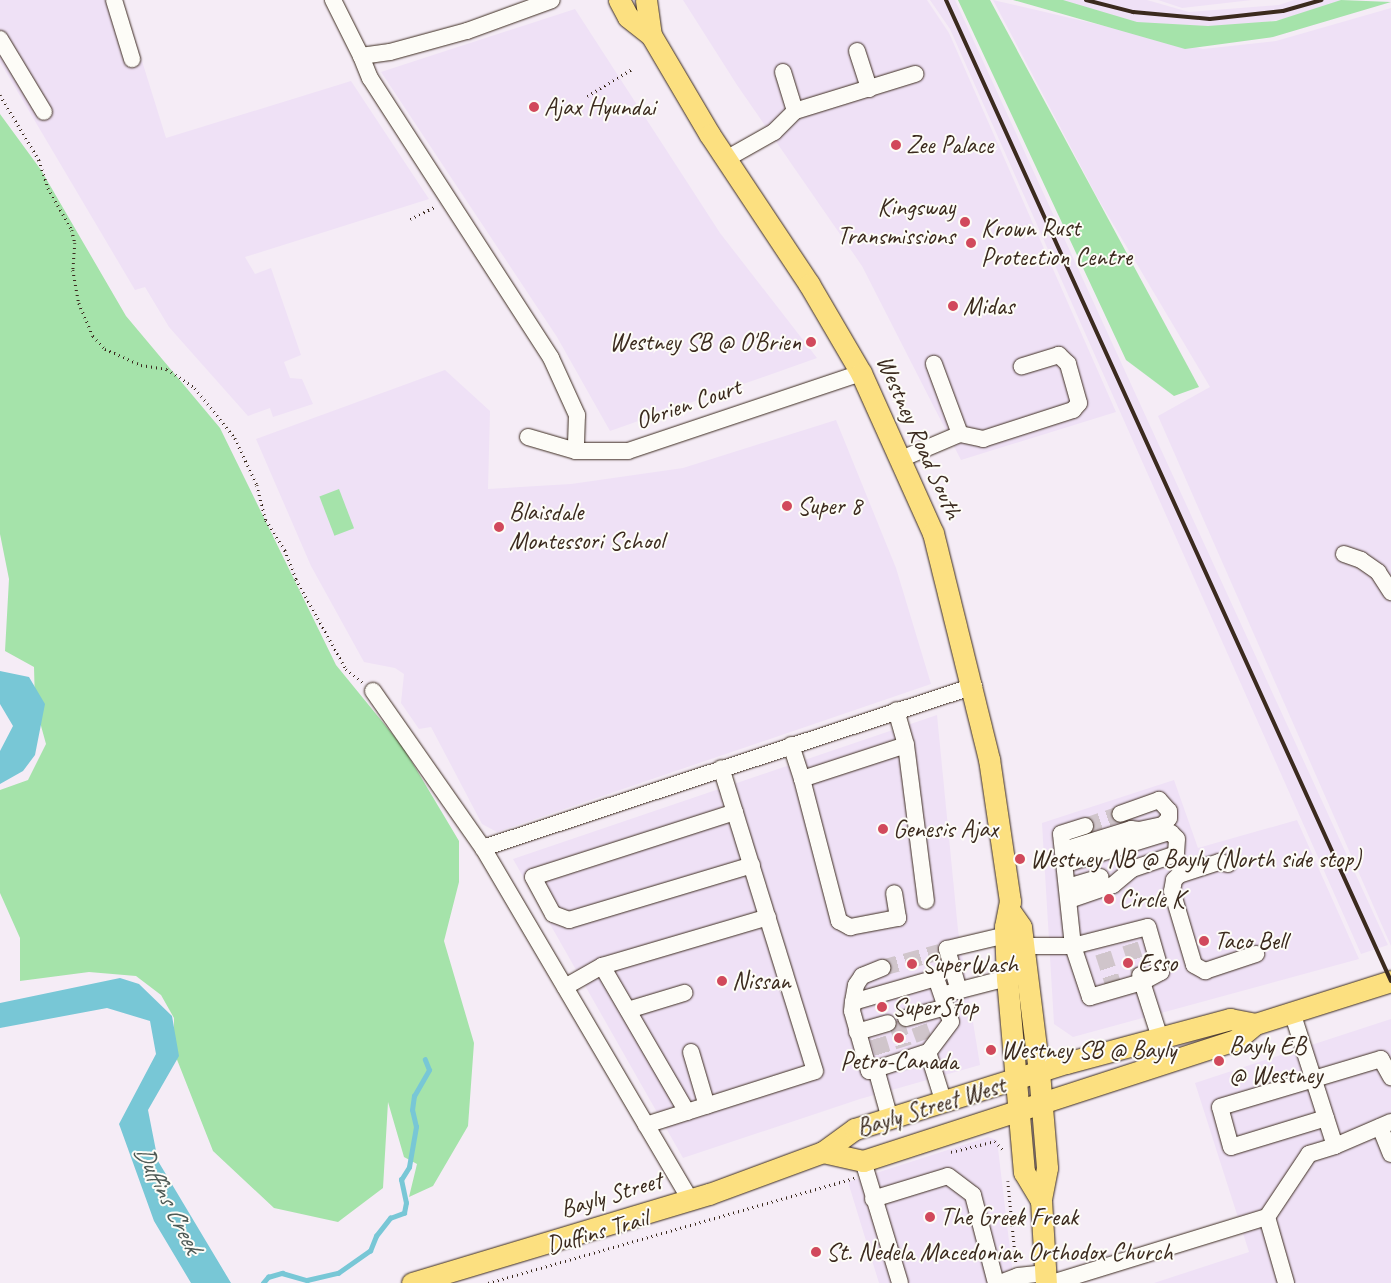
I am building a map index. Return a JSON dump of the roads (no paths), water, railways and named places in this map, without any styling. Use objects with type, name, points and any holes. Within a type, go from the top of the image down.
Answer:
[{"type":"main road","name":"Westney Road South","points":[[619,0],[628,17],[652,35]]},
{"type":"main road","name":"Westney Road South","points":[[646,0],[652,35],[726,159],[809,284],[861,373],[933,534],[974,686],[989,758],[1010,911],[1021,927],[1014,941],[1007,978],[1024,1172],[1041,1200]]},
{"type":"main road","name":"Westney Road South","points":[[1014,941],[1039,1072],[1046,1168],[1041,1200],[1048,1280]]},
{"type":"main road","name":"Bayly Street West","points":[[823,1152],[863,1161],[1040,1102],[1236,1040],[1255,1024],[1391,981]]},
{"type":"main road","name":"Bayly Street West","points":[[823,1152],[855,1129],[944,1103],[1039,1072],[1230,1019],[1255,1024]]},
{"type":"main road","name":"Bayly Street","points":[[412,1283],[690,1200],[823,1152]]},
{"type":"street","points":[[114,0],[132,59]]},
{"type":"street","points":[[333,0],[370,78],[551,358],[577,415],[576,451]]},
{"type":"street","points":[[361,56],[390,52],[467,31],[552,0]]},
{"type":"street","points":[[0,39],[44,112]]},
{"type":"street","points":[[857,51],[869,88]]},
{"type":"street","points":[[783,72],[795,111]]},
{"type":"street","points":[[726,159],[774,132],[795,111],[915,74]]},
{"type":"street","points":[[901,459],[960,434],[983,439],[1073,410],[1079,403],[1068,364],[1059,355],[1022,366]]},
{"type":"street","points":[[934,364],[960,434]]},
{"type":"street","name":"Obrien Court","points":[[528,437],[576,451],[628,451],[861,373]]},
{"type":"street","points":[[1344,554],[1361,560],[1378,572],[1391,592]]},
{"type":"street","points":[[483,848],[896,710],[974,686]]},
{"type":"street","points":[[373,691],[483,848],[690,1200]]},
{"type":"street","points":[[896,710],[906,746],[926,901]]},
{"type":"street","points":[[791,745],[839,921],[850,927],[898,918],[894,893]]},
{"type":"street","points":[[802,780],[906,746]]},
{"type":"street","points":[[646,1125],[815,1071],[721,768]]},
{"type":"street","points":[[1120,814],[1139,808],[1149,801],[1159,800],[1166,804],[1169,818],[1163,824],[1139,830],[1131,829]]},
{"type":"street","points":[[1066,875],[1131,829],[1139,808]]},
{"type":"street","points":[[735,812],[533,877],[553,914],[569,920],[752,865]]},
{"type":"street","points":[[958,991],[943,951],[1014,941],[1073,946],[1101,946],[1128,939],[1148,927],[1161,972],[1090,997],[1073,946],[1061,834],[1085,826]]},
{"type":"street","points":[[1166,833],[1172,833],[1178,839],[1176,854],[1132,869],[1113,885],[1066,875],[1166,833]]},
{"type":"street","points":[[1228,864],[1219,862],[1178,875],[1174,880],[1172,891],[1194,965],[1205,971],[1256,954]]},
{"type":"street","points":[[1066,875],[1099,872]]},
{"type":"street","points":[[565,987],[602,966],[768,917]]},
{"type":"street","points":[[602,966],[687,1112]]},
{"type":"street","points":[[881,1046],[869,1071],[857,1032],[853,1002],[856,985],[862,976],[882,968]]},
{"type":"street","points":[[853,1002],[936,978],[951,1022],[918,1030]]},
{"type":"street","points":[[857,1032],[881,1046],[906,1052],[918,1030],[944,1001],[958,991],[1007,978]]},
{"type":"street","points":[[1141,979],[1160,1038]]},
{"type":"street","points":[[628,1010],[684,993]]},
{"type":"street","points":[[1292,1012],[1334,1146]]},
{"type":"street","points":[[918,1030],[944,1103]]},
{"type":"street","points":[[881,1046],[890,1119]]},
{"type":"street","points":[[691,1052],[707,1106]]},
{"type":"street","points":[[1326,1118],[1232,1147],[1220,1107],[1381,1059],[1391,1077]]},
{"type":"street","points":[[1000,1283],[1018,1276],[1048,1280],[1267,1217],[1309,1154],[1334,1146],[1386,1124],[1391,1154]]},
{"type":"street","points":[[863,1161],[900,1283]]},
{"type":"street","points":[[874,1199],[948,1176],[973,1195],[996,1283]]},
{"type":"street","points":[[1267,1217],[1286,1283]]},
{"type":"water","points":[[0,671],[29,677],[45,704],[35,755],[23,771],[0,784],[0,751],[13,726],[0,704]]},
{"type":"water","name":"Duffins Creek","points":[[120,978],[139,984],[172,1016],[179,1056],[148,1110],[158,1161],[231,1283],[191,1283],[154,1221],[119,1124],[156,1054],[150,1021],[107,1008],[0,1028],[0,1003]]},
{"type":"waterway","points":[[263,1283],[268,1277],[282,1273],[307,1280],[338,1273],[370,1251],[376,1236],[390,1218],[404,1213],[406,1203],[401,1180],[409,1167],[416,1127],[412,1110],[414,1096],[429,1070],[425,1060]]},
{"type":"tunnel","points":[[1085,826],[1120,814]]},
{"type":"tunnel","points":[[1130,944],[1140,975]]},
{"type":"tunnel","points":[[882,968],[940,952]]},
{"type":"tunnel","points":[[1103,953],[1113,983]]},
{"type":"tunnel","points":[[896,1021],[904,1047]]},
{"type":"tunnel","points":[[919,1026],[924,1040]]},
{"type":"tunnel","points":[[878,1038],[883,1054]]},
{"type":"railway","points":[[946,0],[1391,981]]},
{"type":"railway","points":[[1086,0],[1133,12],[1210,19],[1283,11],[1321,0]]},
{"type":"place","name":"Ajax Hyundai","points":[[534,107]]},
{"type":"place","name":"Zee Palace","points":[[896,145]]},
{"type":"place","name":"Kingsway Transmissions","points":[[965,222]]},
{"type":"place","name":"Krown Rust Protection Centre","points":[[971,243]]},
{"type":"place","name":"Midas","points":[[953,306]]},
{"type":"place","name":"Westney SB @ O'Brien","points":[[811,342]]},
{"type":"place","name":"Super 8","points":[[787,506]]},
{"type":"place","name":"Blaisdale Montessori School","points":[[499,527]]},
{"type":"place","name":"Genesis Ajax","points":[[883,829]]},
{"type":"place","name":"Westney NB @ Bayly (North side stop)","points":[[1020,859]]},
{"type":"place","name":"Circle K","points":[[1109,899]]},
{"type":"place","name":"Taco Bell","points":[[1204,941]]},
{"type":"place","name":"Esso","points":[[1128,963]]},
{"type":"place","name":"SuperWash","points":[[912,964]]},
{"type":"place","name":"Nissan","points":[[722,981]]},
{"type":"place","name":"SuperStop","points":[[882,1007]]},
{"type":"place","name":"Petro-Canada","points":[[899,1038]]},
{"type":"place","name":"Westney SB @ Bayly","points":[[991,1050]]},
{"type":"place","name":"Bayly EB @ Westney","points":[[1219,1061]]},
{"type":"place","name":"The Greek Freak","points":[[930,1217]]},
{"type":"place","name":"St. Nedela Macedonian Orthodox Church","points":[[816,1252]]}]
